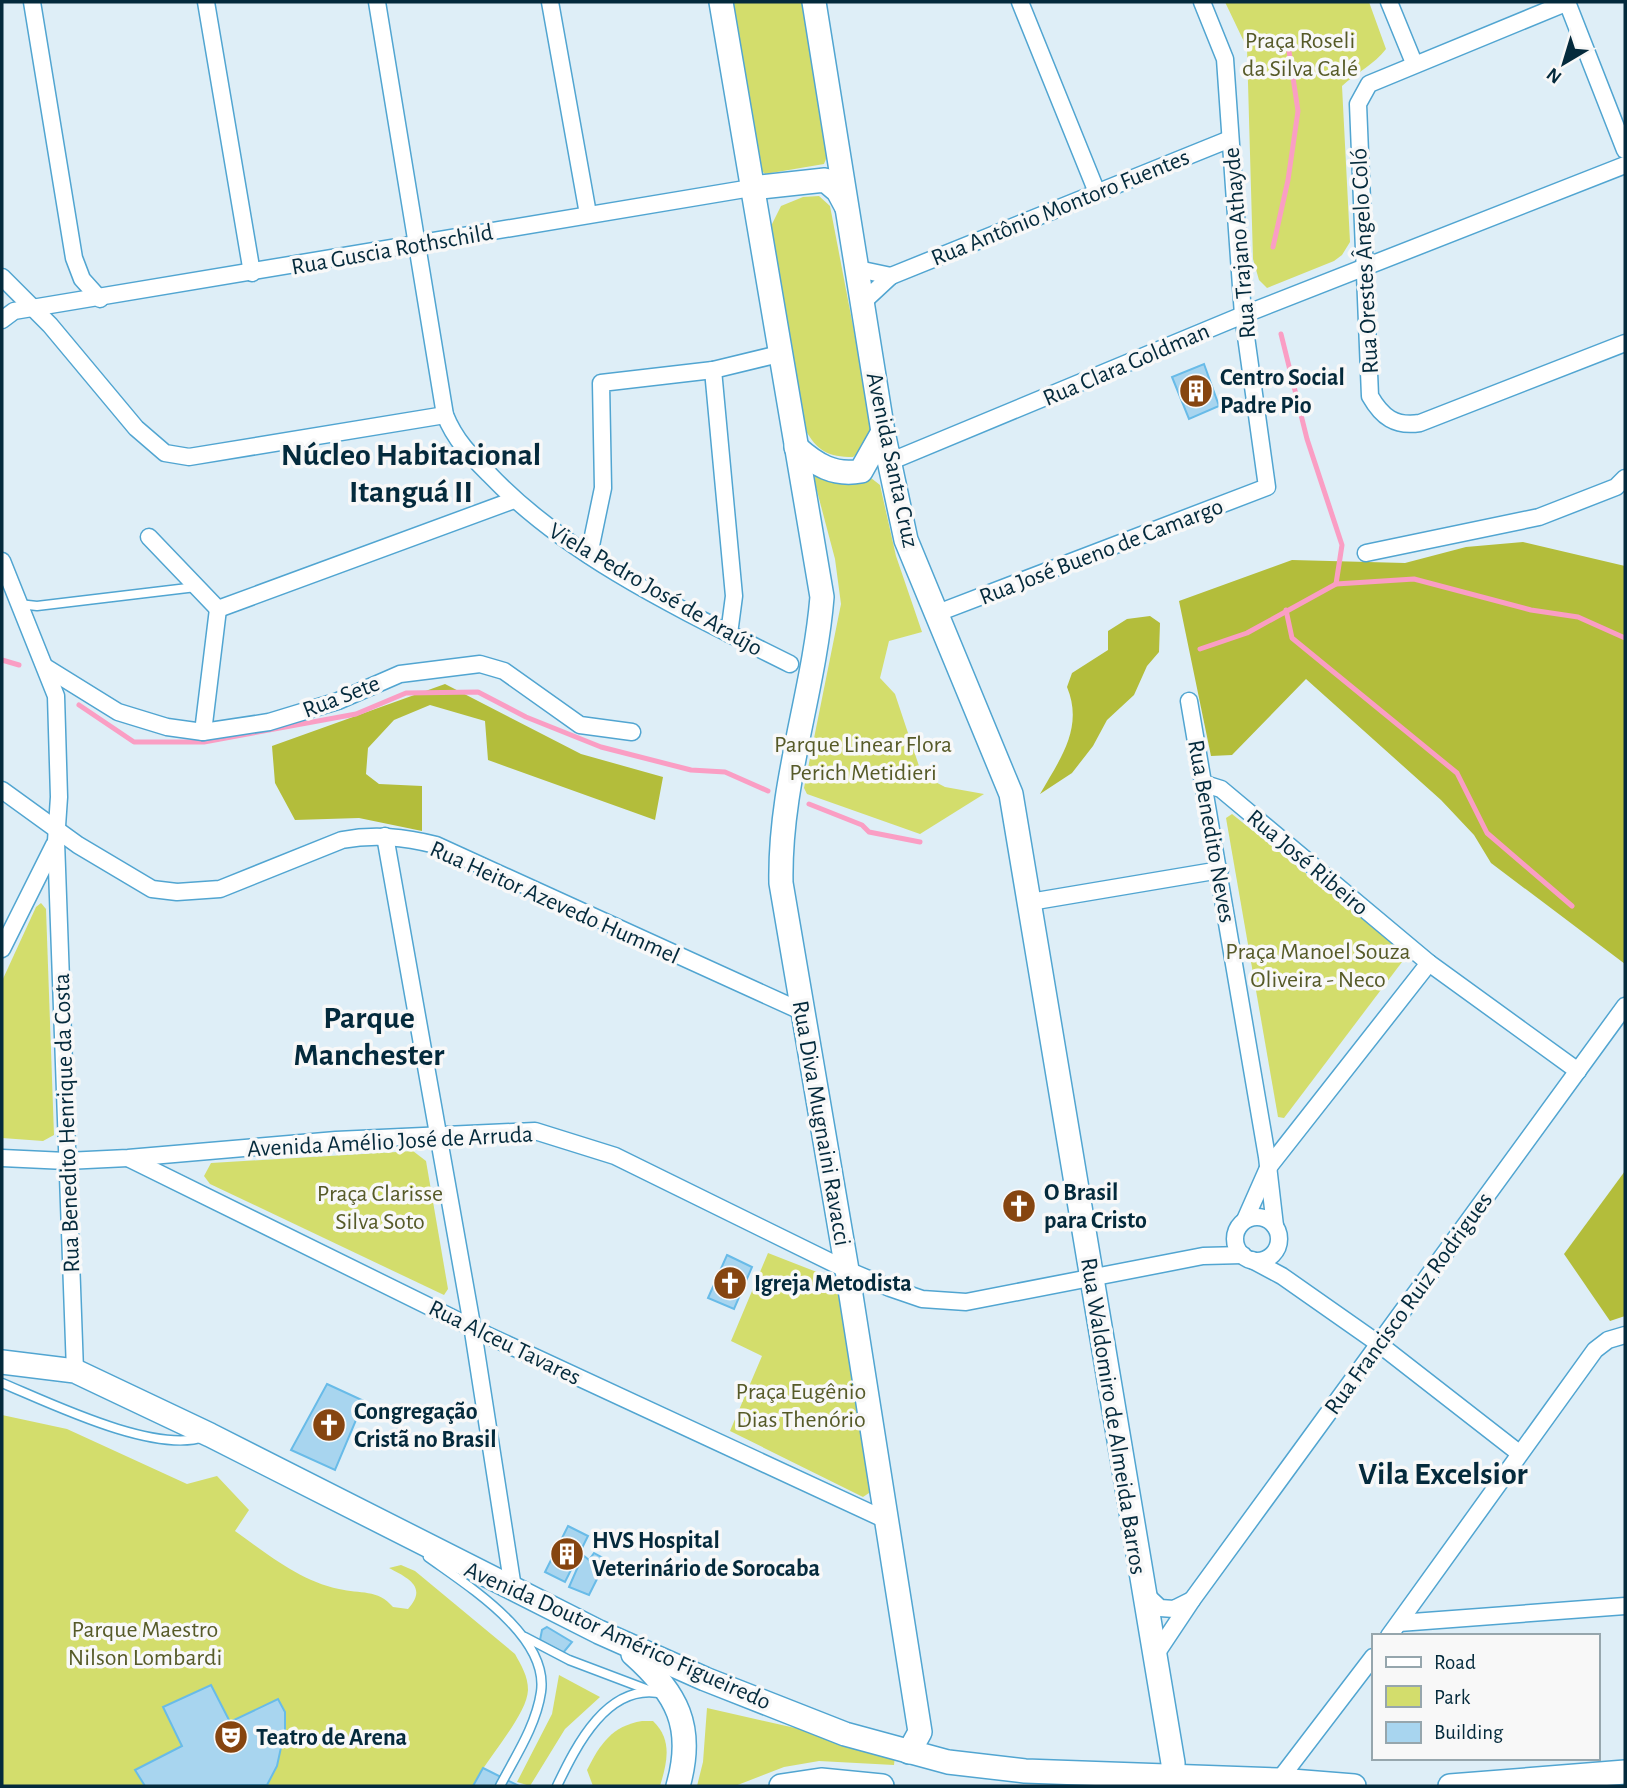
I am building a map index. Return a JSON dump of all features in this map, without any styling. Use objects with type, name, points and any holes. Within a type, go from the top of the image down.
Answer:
[{"type":"main road","points":[[721,2],[796,447],[830,470],[849,473],[889,462]]},
{"type":"main road","name":"Avenida Santa Cruz","points":[[814,2],[883,432],[906,540],[1011,794],[1030,902]]},
{"type":"main road","points":[[751,188],[825,180],[838,191],[849,212]]},
{"type":"main road","points":[[758,226],[771,202],[783,190],[825,180]]},
{"type":"main road","points":[[861,471],[883,432]]},
{"type":"main road","name":"Rua Diva Mugnaini Ravacci","points":[[796,447],[822,597],[814,657],[790,774],[780,847],[781,883],[847,1270],[920,1732],[909,1752]]},
{"type":"main road","name":"Rua Waldomiro de Almeida Barros","points":[[1030,902],[1090,1278],[1175,1776]]},
{"type":"main road","name":"Avenida Doutor Américo Figueiredo","points":[[2,1362],[75,1371],[210,1435],[599,1632],[705,1679],[832,1729],[948,1762],[1025,1771],[1354,1786]]},
{"type":"main road","points":[[599,1632],[633,1654],[679,1711],[685,1740],[678,1786]]},
{"type":"main road","points":[[1450,1786],[1552,1782],[1625,1772]]},
{"type":"main road","points":[[781,1786],[821,1780],[882,1786]]},
{"type":"street","points":[[33,2],[74,258],[73,286],[65,297],[54,305]]},
{"type":"street","points":[[206,2],[252,273]]},
{"type":"street","name":"Viela Pedro José de Araújo","points":[[377,2],[445,415],[454,438],[514,500],[551,531],[730,634],[790,664]]},
{"type":"street","points":[[550,2],[588,214]]},
{"type":"street","points":[[1020,2],[1096,190]]},
{"type":"street","name":"Rua Trajano Athayde","points":[[1202,2],[1225,59],[1243,315],[1266,487]]},
{"type":"street","points":[[1389,2],[1414,63],[1567,2],[1625,150]]},
{"type":"street","name":"Rua Orestes Ângelo Coló","points":[[1414,63],[1369,83],[1358,104],[1370,396],[1379,412],[1392,422],[1420,423],[1625,343]]},
{"type":"street","name":"Rua Antônio Montoro Fuentes","points":[[863,302],[891,276],[1096,190],[1230,139]]},
{"type":"street","name":"Rua Clara Goldman","points":[[889,462],[1243,315],[1625,165]]},
{"type":"street","name":"Rua Guscia Rothschild","points":[[33,308],[100,299],[751,188]]},
{"type":"street","points":[[74,258],[82,279],[100,299]]},
{"type":"street","points":[[858,269],[891,276]]},
{"type":"street","points":[[2,277],[33,308],[136,428],[165,453],[188,457],[445,415]]},
{"type":"street","points":[[2,320],[14,311],[33,308]]},
{"type":"street","points":[[589,555],[603,488],[601,383],[713,370],[779,354]]},
{"type":"street","points":[[713,370],[734,596],[730,634]]},
{"type":"street","points":[[1366,553],[1539,517],[1616,486],[1625,478]]},
{"type":"street","name":"Rua José Bueno de Camargo","points":[[935,614],[1266,487]]},
{"type":"street","points":[[218,609],[514,500]]},
{"type":"street","points":[[149,537],[218,609]]},
{"type":"street","name":"Rua Benedito Henrique da Costa","points":[[2,561],[56,696],[59,797],[57,875],[75,1371]]},
{"type":"street","points":[[2,598],[19,604]]},
{"type":"street","points":[[203,732],[218,609]]},
{"type":"street","name":"Rua Sete","points":[[47,668],[118,712],[167,727],[203,732],[269,722],[338,701],[400,674],[480,664],[504,671],[580,725],[632,732]]},
{"type":"street","name":"Rua Benedito Neves","points":[[1189,701],[1220,870],[1275,1226]]},
{"type":"street","name":"Rua José Ribeiro","points":[[1205,784],[1221,789],[1429,963],[1578,1071]]},
{"type":"street","name":"Rua Heitor Azevedo Hummel","points":[[2,790],[31,811],[58,836],[152,889],[177,892],[220,889],[342,840],[405,837],[436,845],[803,1012]]},
{"type":"street","points":[[31,811],[48,813],[59,797]]},
{"type":"street","points":[[2,949],[58,836]]},
{"type":"street","points":[[385,836],[472,1325],[513,1588]]},
{"type":"street","points":[[32,889],[49,877],[57,875],[78,845]]},
{"type":"street","points":[[1030,902],[1220,870]]},
{"type":"street","points":[[1429,963],[1268,1168],[1235,1237],[1247,1257],[1306,1292],[1379,1344],[1519,1453]]},
{"type":"street","name":"Rua Francisco Ruiz Rodrigues","points":[[1154,1657],[1192,1600],[1625,1006]]},
{"type":"street","name":"Avenida Amélio José de Arruda","points":[[2,1158],[66,1161],[128,1158],[336,1140],[535,1131],[615,1156],[847,1270],[922,1299],[945,1302],[965,1301],[1203,1256],[1266,1259],[1279,1244]]},
{"type":"street","name":"Rua Alceu Tavares","points":[[128,1158],[472,1325],[886,1520]]},
{"type":"street","points":[[1245,1220],[1265,1218],[1275,1226],[1279,1256],[1306,1292]]},
{"type":"street","points":[[1394,1630],[1595,1350],[1608,1340],[1625,1335]]},
{"type":"street","points":[[478,1571],[494,1568],[508,1550]]},
{"type":"street","points":[[1143,1591],[1160,1608],[1174,1609],[1192,1600]]},
{"type":"street","points":[[1394,1630],[1625,1606]]},
{"type":"street","points":[[1283,1783],[1372,1658]]},
{"type":"lane","points":[[19,604],[37,606],[196,587]]},
{"type":"lane","points":[[2,1383],[133,1434],[164,1440],[190,1441],[210,1435]]},
{"type":"lane","points":[[377,1519],[497,1610],[523,1636],[540,1665],[541,1693],[535,1717],[500,1786]]},
{"type":"lane","name":"Avenida Doutor Américo Figueiredo","points":[[523,1636],[569,1660],[662,1693]]},
{"type":"lane","points":[[557,1786],[587,1728],[628,1697],[662,1693]]},
{"type":"green space","points":[[733,2],[804,2],[828,154],[824,164],[765,174],[760,169]]},
{"type":"green space","name":"Praça Roseli da Silva Calé","points":[[1225,2],[1369,2],[1386,49],[1342,86],[1350,242],[1342,255],[1334,261],[1267,288],[1259,280],[1253,259],[1247,48]]},
{"type":"green space","points":[[819,196],[830,206],[871,420],[869,444],[853,457],[837,456],[824,451],[814,443],[805,429],[770,228],[781,206],[803,197]]},
{"type":"green space","name":"Parque Linear Flora Perich Metidieri","points":[[812,472],[853,484],[871,478],[880,485],[896,556],[922,632],[889,641],[880,678],[895,694],[922,775],[945,787],[984,794],[920,834],[807,794],[804,788],[841,604],[835,559]]},
{"type":"green space","points":[[1523,542],[1625,566],[1625,964],[1491,863],[1474,835],[1441,800],[1306,679],[1232,755],[1211,756],[1179,601],[1292,560],[1405,563],[1466,547]]},
{"type":"green space","points":[[1150,616],[1160,623],[1159,652],[1147,666],[1134,695],[1107,720],[1093,746],[1072,773],[1040,794],[1062,756],[1071,730],[1072,702],[1067,687],[1072,673],[1108,650],[1108,631],[1127,619]]},
{"type":"green space","points":[[445,684],[581,754],[663,777],[655,820],[488,760],[485,721],[430,705],[394,720],[368,748],[366,774],[379,784],[422,786],[422,831],[359,818],[295,820],[275,783],[272,746]]},
{"type":"green space","name":"Praça Manoel Souza Oliveira - Neco","points":[[1232,814],[1399,948],[1403,955],[1402,962],[1284,1118],[1278,1117],[1226,818]]},
{"type":"green space","points":[[41,903],[46,909],[54,1135],[43,1141],[2,1138],[2,981],[36,907]]},
{"type":"green space","name":"Praça Clarisse Silva Soto","points":[[413,1151],[426,1161],[448,1289],[444,1295],[210,1184],[204,1176],[211,1163]]},
{"type":"green space","points":[[1625,1171],[1625,1316],[1610,1321],[1564,1254]]},
{"type":"green space","name":"Praça Eugênio Dias Thenório","points":[[768,1253],[827,1276],[839,1290],[870,1480],[869,1493],[863,1497],[730,1431],[762,1356],[731,1341]]},
{"type":"green space","name":"Parque Maestro Nilson Lombardi","points":[[2,1415],[67,1429],[187,1484],[217,1476],[249,1510],[235,1531],[311,1580],[339,1589],[375,1595],[393,1607],[408,1609],[414,1601],[416,1589],[409,1580],[389,1568],[401,1565],[415,1571],[515,1654],[527,1680],[526,1701],[521,1712],[473,1786],[2,1786]]},
{"type":"green space","points":[[559,1675],[600,1697],[565,1729],[530,1786],[517,1782],[552,1714]]},
{"type":"green space","points":[[707,1708],[804,1730],[895,1756],[894,1765],[819,1761],[784,1767],[735,1786],[697,1786],[703,1762]]},
{"type":"green space","points":[[642,1721],[653,1721],[664,1736],[667,1752],[660,1786],[593,1786],[587,1770],[602,1744],[623,1727]]},
{"type":"building","name":"Centro Social Padre Pio","points":[[1204,364],[1219,406],[1189,419],[1172,377]]},
{"type":"building","name":"O Brasil para Cristo","points":[[1029,1194],[1032,1214],[1010,1218],[1006,1198]]},
{"type":"building","name":"Igreja Metodista","points":[[727,1255],[752,1267],[734,1309],[708,1298]]},
{"type":"building","name":"Congregação Cristã no Brasil","points":[[327,1384],[364,1401],[335,1470],[291,1450]]},
{"type":"building","name":"HVS Hospital Veterinário de Sorocaba","points":[[568,1526],[588,1536],[565,1582],[545,1572]]},
{"type":"building","points":[[594,1553],[603,1558],[600,1565],[603,1567],[589,1595],[569,1587],[583,1555],[589,1560]]},
{"type":"building","points":[[547,1627],[572,1642],[563,1653],[540,1640],[542,1630]]},
{"type":"building","name":"Teatro de Arena","points":[[211,1685],[230,1722],[278,1699],[285,1712],[285,1729],[277,1766],[267,1785],[145,1786],[135,1770],[182,1746],[163,1707]]},
{"type":"building","points":[[483,1768],[519,1786],[473,1786]]},
{"type":"waterway","points":[[1273,247],[1288,180],[1298,111],[1289,51]]},
{"type":"waterway","points":[[1281,334],[1307,439],[1342,545],[1336,584]]},
{"type":"waterway","points":[[1200,649],[1247,633],[1336,584],[1414,579],[1531,610],[1578,617],[1625,638]]},
{"type":"waterway","points":[[1286,610],[1292,638],[1457,773],[1487,833],[1572,906]]},
{"type":"waterway","points":[[2,660],[19,665]]},
{"type":"waterway","points":[[79,705],[134,742],[204,742],[356,714],[406,693],[478,692],[526,717],[601,747],[691,770],[725,772],[768,791]]},
{"type":"waterway","points":[[809,804],[862,825],[869,832],[920,842]]},
{"type":"place","name":"Centro Social Padre Pio","points":[[1196,391]]},
{"type":"place","name":"O Brasil para Cristo","points":[[1019,1206]]},
{"type":"place","name":"Igreja Metodista","points":[[730,1283]]},
{"type":"place","name":"Congregação Cristã no Brasil","points":[[329,1425]]},
{"type":"place","name":"HVS Hospital Veterinário de Sorocaba","points":[[567,1554]]},
{"type":"place","name":"Teatro de Arena","points":[[231,1737]]},
{"type":"district","name":"Núcleo Habitacional Itanguá II","points":[[411,472]]},
{"type":"district","name":"Parque Manchester","points":[[369,1036]]},
{"type":"district","name":"Vila Excelsior","points":[[1443,1473]]}]
